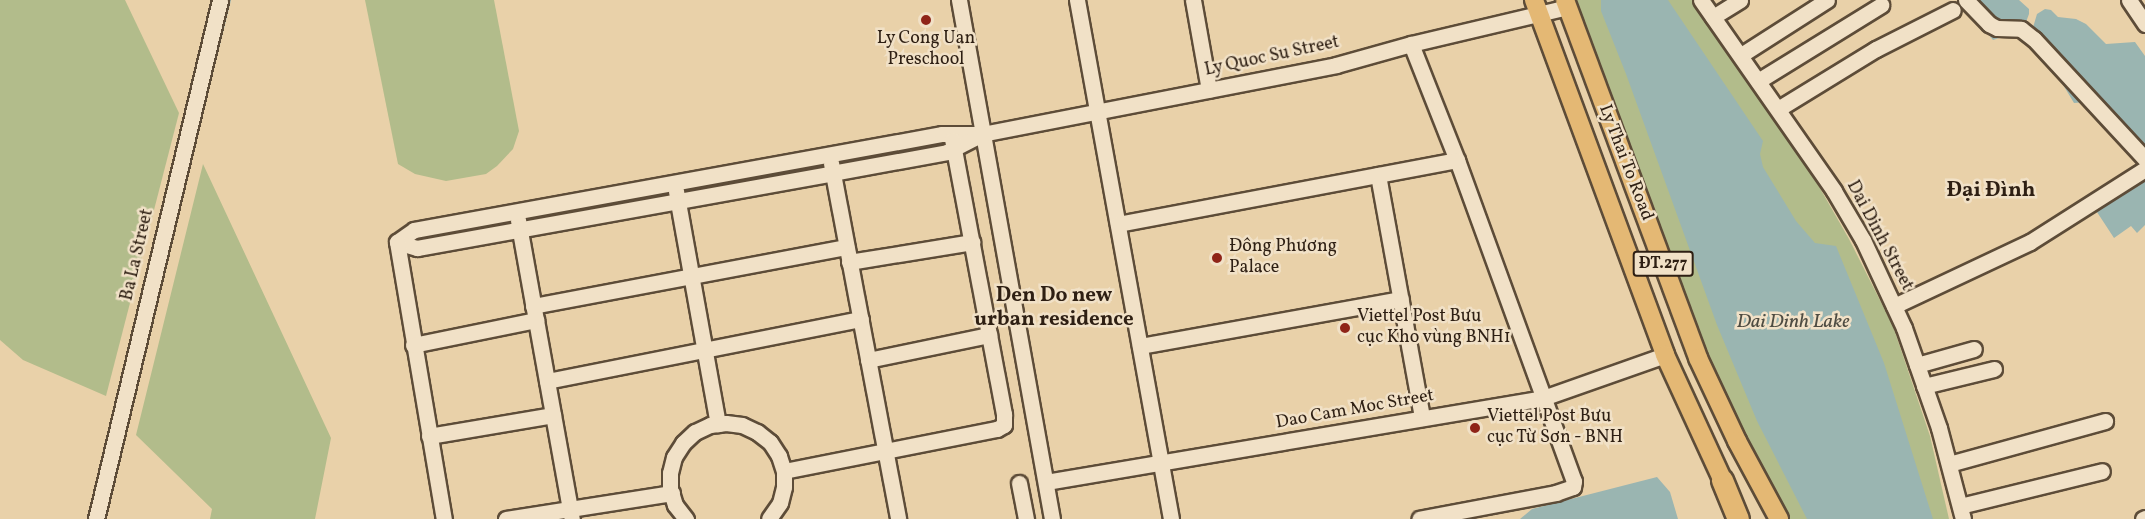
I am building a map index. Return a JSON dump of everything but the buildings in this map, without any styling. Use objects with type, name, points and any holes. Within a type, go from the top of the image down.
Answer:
[{"type":"highway","points":[[1722,480],[1738,519]]},
{"type":"main road","name":"Ly Thai To Road","points":[[1566,4],[1698,358],[1733,432],[1779,519]]},
{"type":"main road","name":"Ly Thai To Road","points":[[1537,7],[1665,355],[1722,480],[1743,519]]},
{"type":"street","name":"Ba La Street","points":[[96,519],[220,0]]},
{"type":"street","points":[[959,0],[1052,519]]},
{"type":"street","points":[[1077,0],[1171,519]]},
{"type":"street","points":[[1194,0],[1209,90]]},
{"type":"street","name":"Dai Dinh Street","points":[[1701,0],[1851,217],[1894,306],[1917,365],[1962,512]]},
{"type":"street","points":[[1713,16],[1740,0]]},
{"type":"street","points":[[1741,55],[1827,0]]},
{"type":"street","points":[[1966,0],[1989,24],[1997,28],[2021,29],[2034,39],[2145,159]]},
{"type":"street","points":[[2129,0],[2145,24]]},
{"type":"street","name":"Ly Quoc Su Street","points":[[953,141],[1336,65],[1537,7],[1566,4]]},
{"type":"street","points":[[1758,81],[1881,5]]},
{"type":"street","points":[[1778,109],[1876,49],[1953,10]]},
{"type":"street","points":[[1411,44],[1457,160],[1574,481],[1573,487],[1557,493],[1419,519]]},
{"type":"street","points":[[398,242],[414,230],[829,154],[953,141]]},
{"type":"street","points":[[398,242],[417,248],[520,230],[947,152],[953,141]]},
{"type":"street","points":[[784,471],[997,429],[1004,425],[990,335],[953,141]]},
{"type":"street","points":[[829,154],[898,519]]},
{"type":"street","points":[[1118,224],[1457,160]]},
{"type":"street","points":[[1894,306],[2030,242],[2145,169]]},
{"type":"street","points":[[1378,175],[1422,418]]},
{"type":"street","points":[[674,183],[718,424]]},
{"type":"street","points":[[516,212],[571,514]]},
{"type":"street","points":[[398,242],[413,345],[444,519]]},
{"type":"street","points":[[413,345],[692,276],[848,255],[972,242]]},
{"type":"street","points":[[1140,346],[1401,299]]},
{"type":"street","points":[[547,381],[861,319]]},
{"type":"street","points":[[868,360],[990,335]]},
{"type":"street","points":[[1917,365],[1974,349]]},
{"type":"street","name":"Dao Cam Moc Street","points":[[1046,482],[1543,398],[1665,355]]},
{"type":"street","points":[[1924,386],[1994,369]]},
{"type":"street","points":[[429,436],[553,415]]},
{"type":"street","points":[[1949,464],[2105,421]]},
{"type":"street","points":[[686,519],[675,505],[672,493],[670,473],[674,457],[683,443],[695,432],[718,424],[742,425],[757,432],[770,442],[779,456],[784,471],[784,487],[780,503],[769,519]]},
{"type":"street","points":[[1962,512],[2102,471]]},
{"type":"street","points":[[1019,483],[1026,519]]},
{"type":"street","points":[[506,519],[571,514],[672,493]]},
{"type":"green space","points":[[0,0],[125,0],[179,113],[106,396],[23,360],[0,340]]},
{"type":"green space","points":[[365,0],[494,0],[519,131],[513,149],[497,166],[486,174],[446,181],[415,174],[398,164]]},
{"type":"green space","name":"Dai Dinh Lake","points":[[1576,0],[1692,0],[1785,127],[1849,239],[1893,326],[1930,436],[1949,519],[1787,519],[1727,402],[1695,327]]},
{"type":"green space","points":[[203,164],[331,438],[315,519],[210,519],[212,509],[136,435]]},
{"type":"water","name":"Dai Dinh Lake","points":[[1601,0],[1668,0],[1763,141],[1760,154],[1763,167],[1796,221],[1815,243],[1836,246],[1884,363],[1933,519],[1807,519],[1757,421],[1717,325],[1601,11]]},
{"type":"water","points":[[1960,0],[2019,0],[2029,9],[2029,14],[2023,30],[2012,37],[2008,35],[1993,40]]},
{"type":"water","points":[[2045,9],[2051,10],[2058,17],[2076,19],[2086,24],[2106,44],[2135,42],[2145,56],[2145,159],[2088,102],[2074,103],[2056,73],[2028,44],[2037,14]]},
{"type":"water","points":[[2145,178],[2145,225],[2137,233],[2131,226],[2114,238],[2095,209]]},
{"type":"water","points":[[1657,477],[1670,492],[1678,519],[1520,519],[1532,509]]},
{"type":"waterway","points":[[201,113],[229,0]]},
{"type":"place","name":"Ly Cong Uan Preschool","points":[[926,20]]},
{"type":"place","name":"Đông Phương Palace","points":[[1217,258]]},
{"type":"place","name":"Viettel Post Bưu cục Kho vùng BNH1","points":[[1345,328]]},
{"type":"place","name":"Viettel Post Bưu cục Từ Sơn - BNH","points":[[1475,428]]},
{"type":"district","name":"Đại Đình","points":[[1991,191]]},
{"type":"district","name":"Den Do new urban residence","points":[[1054,308]]}]
